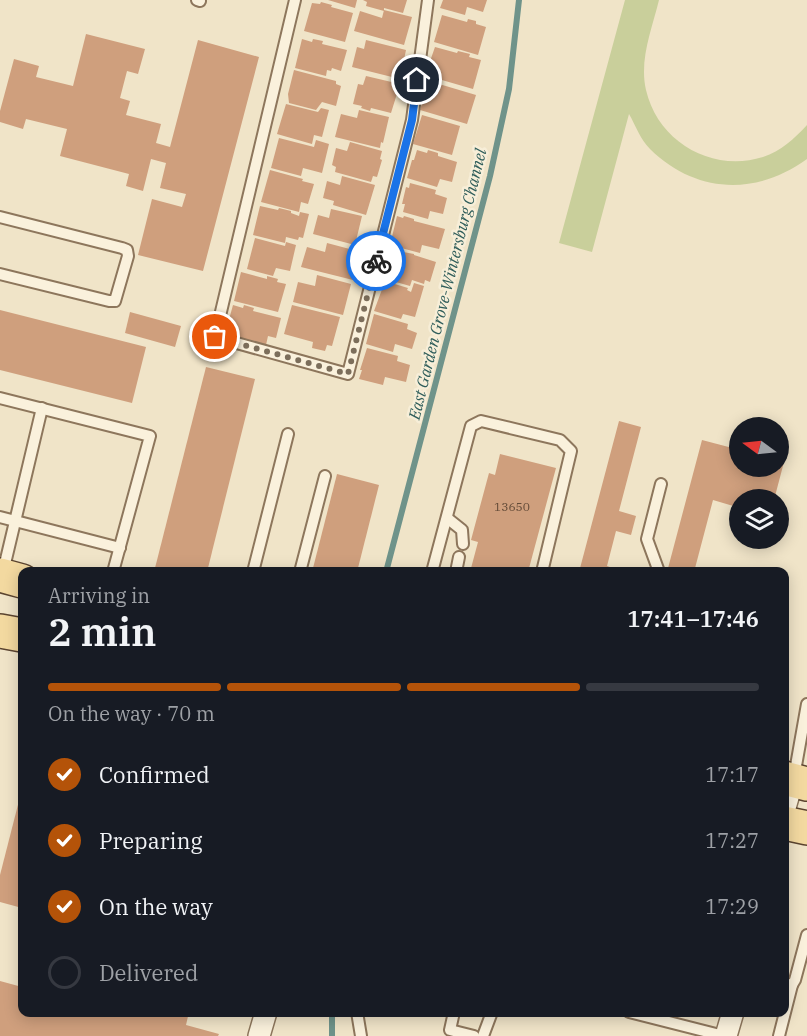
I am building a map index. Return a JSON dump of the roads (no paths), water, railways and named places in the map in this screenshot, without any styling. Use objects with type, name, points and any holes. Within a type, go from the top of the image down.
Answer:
[{"type":"main road","points":[[789,824],[807,828]]},
{"type":"street","points":[[789,797],[795,781]]},
{"type":"street","points":[[259,1036],[265,1017]]},
{"type":"street","points":[[725,1036],[731,1017]]},
{"type":"lane","points":[[295,0],[215,337],[348,374],[412,120],[428,0]]},
{"type":"lane","points":[[0,217],[122,248],[127,250],[128,256],[114,301],[0,274]]},
{"type":"lane","points":[[0,398],[150,436],[114,567]]},
{"type":"lane","points":[[8,577],[15,521],[42,408]]},
{"type":"lane","points":[[433,567],[471,426],[482,421],[560,440],[572,451],[543,567]]},
{"type":"lane","points":[[254,567],[288,434]]},
{"type":"lane","points":[[301,567],[325,476]]},
{"type":"lane","points":[[657,567],[647,539],[661,484]]},
{"type":"lane","points":[[0,517],[120,548]]},
{"type":"lane","points":[[447,518],[462,530],[463,544]]},
{"type":"lane","points":[[457,567],[459,558]]},
{"type":"lane","points":[[795,781],[807,704]]},
{"type":"lane","points":[[789,983],[795,980],[807,935]]},
{"type":"lane","points":[[358,1017],[361,1036]]},
{"type":"lane","points":[[453,1017],[450,1030],[455,1034],[474,1036]]},
{"type":"lane","points":[[483,1036],[490,1017]]},
{"type":"lane","points":[[648,1017],[725,1036]]},
{"type":"lane","points":[[779,1036],[782,1017]]},
{"type":"waterway","name":"East Garden Grove-Wintersburg Channel","points":[[387,567],[490,176],[509,89],[519,0]]},
{"type":"waterway","name":"East Garden Grove-Wintersburg Channel","points":[[332,1017],[332,1036]]}]
